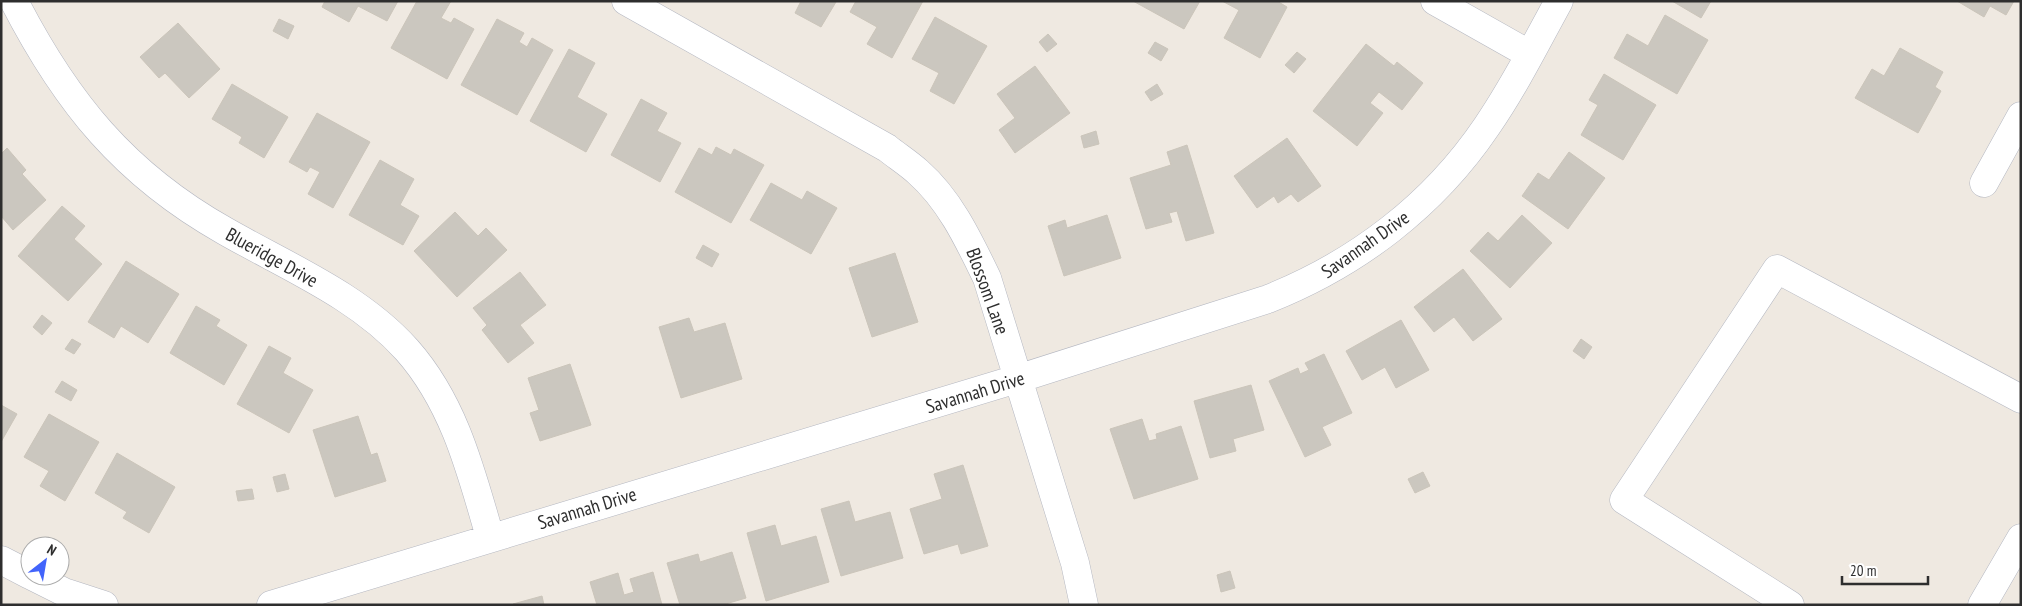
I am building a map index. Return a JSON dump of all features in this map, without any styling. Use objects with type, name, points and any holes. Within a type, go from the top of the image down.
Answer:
[{"type":"street","name":"Blueridge Drive","points":[[14,1],[38,47],[67,92],[101,134],[137,170],[178,202],[222,230],[339,295],[376,320],[407,350],[432,382],[452,418],[468,458],[490,537]]},
{"type":"street","name":"Blossom Lane","points":[[626,1],[887,148],[919,172],[945,202],[968,239],[987,278],[1075,563],[1084,605]]},
{"type":"street","points":[[1435,1],[1530,54]]},
{"type":"street","name":"Savannah Drive","points":[[271,605],[490,537],[1017,379],[1268,299],[1308,283],[1350,259],[1391,230],[1427,199],[1460,163],[1488,126],[1558,1]]},
{"type":"street","points":[[1984,183],[2021,116]]},
{"type":"street","points":[[1790,605],[1624,500],[1777,268],[2021,399]]},
{"type":"street","points":[[1982,605],[2021,538]]},
{"type":"street","points":[[1,560],[20,570]]},
{"type":"street","points":[[52,586],[104,605]]},
{"type":"building","points":[[325,1],[398,1],[387,21],[358,6],[349,22],[322,7]]},
{"type":"building","points":[[417,1],[451,1],[441,18],[451,23],[454,18],[474,29],[447,79],[391,48]]},
{"type":"building","points":[[801,1],[836,2],[821,27],[795,13]]},
{"type":"building","points":[[856,1],[923,1],[892,58],[867,44],[877,27],[850,12]]},
{"type":"building","points":[[1133,1],[1200,1],[1184,29]]},
{"type":"building","points":[[1222,1],[1277,1],[1287,7],[1260,58],[1224,38],[1239,10]]},
{"type":"building","points":[[1672,1],[1711,1],[1701,18]]},
{"type":"building","points":[[1957,1],[2014,1],[2006,15],[1990,6],[1984,17]]},
{"type":"building","points":[[1665,15],[1708,40],[1677,94],[1614,58],[1627,34],[1648,46]]},
{"type":"building","points":[[935,17],[987,46],[954,104],[930,91],[939,73],[912,59]]},
{"type":"building","points":[[279,19],[294,26],[288,39],[273,31]]},
{"type":"building","points":[[497,19],[524,33],[519,42],[527,47],[532,38],[553,50],[517,115],[461,85]]},
{"type":"building","points":[[178,23],[220,69],[189,98],[165,73],[159,78],[140,57]]},
{"type":"building","points":[[1048,34],[1057,44],[1047,52],[1039,42]]},
{"type":"building","points":[[1155,42],[1168,49],[1161,61],[1148,53]]},
{"type":"building","points":[[1366,44],[1394,66],[1397,62],[1423,83],[1402,110],[1379,92],[1370,103],[1383,113],[1357,146],[1313,111]]},
{"type":"building","points":[[1900,48],[1943,72],[1935,87],[1941,91],[1918,133],[1855,98],[1872,69],[1884,76]]},
{"type":"building","points":[[569,49],[595,63],[577,97],[607,114],[586,152],[530,121]]},
{"type":"building","points":[[1297,52],[1306,59],[1294,73],[1285,65]]},
{"type":"building","points":[[1035,66],[1070,113],[1015,153],[999,130],[1015,118],[997,94]]},
{"type":"building","points":[[1604,74],[1656,105],[1623,160],[1581,135],[1598,105],[1589,100]]},
{"type":"building","points":[[232,84],[288,117],[264,158],[239,143],[242,137],[212,119]]},
{"type":"building","points":[[1157,84],[1163,94],[1151,101],[1145,92]]},
{"type":"building","points":[[641,99],[667,113],[657,131],[681,143],[660,182],[611,155]]},
{"type":"building","points":[[317,113],[370,142],[333,208],[308,194],[320,172],[310,167],[307,172],[289,162]]},
{"type":"building","points":[[1096,131],[1099,144],[1084,148],[1081,136]]},
{"type":"building","points":[[1287,138],[1321,186],[1298,202],[1291,194],[1278,203],[1274,196],[1257,208],[1234,176]]},
{"type":"building","points":[[1187,145],[1214,233],[1186,241],[1177,211],[1169,213],[1172,222],[1146,229],[1130,178],[1171,165],[1167,152]]},
{"type":"building","points":[[716,147],[731,155],[734,149],[764,165],[731,223],[675,192],[699,148],[712,155]]},
{"type":"building","points":[[7,148],[26,170],[22,174],[46,200],[13,230],[1,216],[1,154]]},
{"type":"building","points":[[1569,152],[1605,178],[1568,229],[1522,196],[1538,173],[1549,180]]},
{"type":"building","points":[[380,160],[414,179],[400,205],[419,216],[403,245],[349,215]]},
{"type":"building","points":[[771,183],[802,200],[807,191],[837,208],[811,254],[750,220]]},
{"type":"building","points":[[62,206],[85,226],[74,239],[102,264],[68,301],[18,256]]},
{"type":"building","points":[[455,212],[478,236],[486,228],[507,250],[457,297],[414,251]]},
{"type":"building","points":[[1107,215],[1121,258],[1064,276],[1048,226],[1065,220],[1067,228]]},
{"type":"building","points":[[1522,215],[1552,243],[1510,288],[1470,251],[1488,232],[1498,241]]},
{"type":"building","points":[[703,245],[719,254],[712,267],[696,258]]},
{"type":"building","points":[[895,253],[918,322],[872,337],[849,268]]},
{"type":"building","points":[[126,261],[179,294],[148,343],[121,326],[114,338],[88,322]]},
{"type":"building","points":[[1463,269],[1502,319],[1473,341],[1454,317],[1434,332],[1414,307]]},
{"type":"building","points":[[520,272],[546,305],[520,325],[534,343],[508,363],[482,330],[487,325],[473,308]]},
{"type":"building","points":[[196,306],[220,320],[216,326],[247,345],[224,385],[170,353]]},
{"type":"building","points":[[42,315],[52,323],[42,335],[33,327]]},
{"type":"building","points":[[689,318],[694,332],[725,323],[742,379],[681,398],[659,327]]},
{"type":"building","points":[[1401,320],[1429,370],[1396,388],[1385,367],[1362,380],[1346,351]]},
{"type":"building","points":[[72,339],[81,344],[74,354],[65,349]]},
{"type":"building","points":[[1581,339],[1592,347],[1584,359],[1573,351]]},
{"type":"building","points":[[269,346],[291,358],[283,373],[313,390],[289,433],[237,404]]},
{"type":"building","points":[[1324,354],[1352,413],[1322,427],[1331,445],[1305,457],[1269,381],[1298,368],[1300,374],[1309,370],[1305,363]]},
{"type":"building","points":[[570,364],[591,425],[540,441],[530,413],[539,410],[528,378]]},
{"type":"building","points":[[62,381],[77,390],[71,401],[55,392]]},
{"type":"building","points":[[1251,385],[1264,430],[1233,439],[1236,451],[1210,458],[1194,401]]},
{"type":"building","points":[[1,405],[17,414],[1,442]]},
{"type":"building","points":[[49,414],[99,442],[65,501],[40,486],[49,471],[24,457]]},
{"type":"building","points":[[358,416],[371,455],[377,453],[386,481],[335,497],[313,430]]},
{"type":"building","points":[[1142,419],[1149,441],[1157,439],[1156,434],[1181,426],[1198,479],[1134,499],[1110,429]]},
{"type":"building","points":[[117,453],[175,487],[149,533],[123,518],[127,512],[95,493]]},
{"type":"building","points":[[963,465],[988,546],[961,554],[958,544],[924,554],[910,509],[942,499],[934,474]]},
{"type":"building","points":[[1423,472],[1430,486],[1415,493],[1408,479]]},
{"type":"building","points":[[285,474],[289,489],[277,492],[273,477]]},
{"type":"building","points":[[252,489],[254,499],[238,501],[236,491]]},
{"type":"building","points":[[849,501],[855,522],[890,512],[903,558],[841,576],[821,509]]},
{"type":"building","points":[[775,525],[781,546],[816,536],[829,582],[766,601],[747,533]]},
{"type":"building","points":[[732,552],[746,598],[722,605],[680,605],[667,563],[698,554],[700,562]]},
{"type":"building","points":[[1230,571],[1235,588],[1221,592],[1217,575]]},
{"type":"building","points":[[653,572],[662,605],[597,605],[590,582],[618,573],[624,595],[634,592],[630,579]]},
{"type":"building","points":[[542,596],[544,605],[513,604]]}]
